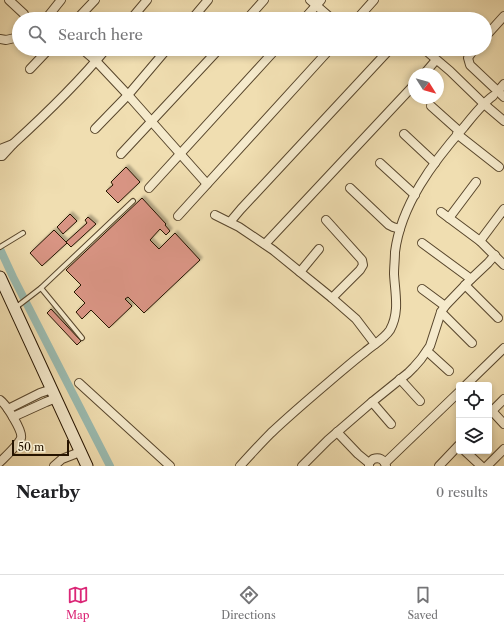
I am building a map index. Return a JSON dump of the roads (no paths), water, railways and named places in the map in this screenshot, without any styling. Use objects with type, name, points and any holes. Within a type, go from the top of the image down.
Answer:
[{"type":"street","points":[[9,0],[22,12]]},
{"type":"street","points":[[52,12],[61,0]]},
{"type":"street","points":[[84,12],[95,0]]},
{"type":"street","points":[[137,12],[147,0]]},
{"type":"street","points":[[198,12],[208,0]]},
{"type":"street","points":[[253,12],[264,0]]},
{"type":"street","points":[[363,12],[374,0]]},
{"type":"street","points":[[309,12],[316,2],[325,12]]},
{"type":"street","points":[[492,29],[504,16]]},
{"type":"street","points":[[0,39],[12,39]]},
{"type":"street","points":[[30,69],[42,56]]},
{"type":"street","points":[[90,56],[181,153],[207,184]]},
{"type":"street","points":[[0,156],[2,156],[42,117],[100,56]]},
{"type":"street","points":[[95,129],[128,95],[161,56]]},
{"type":"street","points":[[121,154],[213,56]]},
{"type":"street","points":[[148,188],[270,56]]},
{"type":"street","points":[[178,216],[324,56]]},
{"type":"street","points":[[230,222],[383,56]]},
{"type":"street","points":[[432,56],[504,121]]},
{"type":"street","points":[[469,56],[468,58],[470,65],[498,95]]},
{"type":"street","points":[[429,68],[436,60]]},
{"type":"street","points":[[240,466],[289,416],[383,338],[390,329],[394,320],[397,303],[394,272],[395,252],[400,229],[409,206],[418,188],[458,133],[484,104],[498,95],[504,84]]},
{"type":"street","points":[[265,244],[408,90]]},
{"type":"street","points":[[431,106],[458,133],[498,167]]},
{"type":"street","points":[[404,134],[435,163]]},
{"type":"street","points":[[0,149],[13,144]]},
{"type":"street","points":[[380,163],[415,195]]},
{"type":"street","points":[[449,218],[476,182]]},
{"type":"street","points":[[350,188],[389,225],[400,229]]},
{"type":"street","points":[[480,241],[504,209]]},
{"type":"street","points":[[441,212],[480,241],[504,265]]},
{"type":"street","points":[[215,215],[230,222],[265,244],[300,272],[332,298],[361,326],[375,344]]},
{"type":"street","points":[[326,220],[362,260],[360,270],[332,298]]},
{"type":"street","points":[[422,243],[468,282],[498,318]]},
{"type":"street","points":[[300,272],[320,249]]},
{"type":"street","points":[[302,466],[337,432],[414,367],[427,351],[433,340],[443,309],[495,255]]},
{"type":"street","points":[[1,283],[17,306],[85,465]]},
{"type":"street","points":[[422,289],[443,309],[472,344]]},
{"type":"street","points":[[469,382],[504,349]]},
{"type":"street","points":[[427,351],[449,371]]},
{"type":"street","points":[[400,379],[420,401]]},
{"type":"street","points":[[79,383],[170,466]]},
{"type":"street","points":[[8,409],[40,393],[54,394]]},
{"type":"street","points":[[13,417],[46,402],[54,394]]},
{"type":"street","points":[[337,432],[369,465],[373,459],[376,458],[381,459],[385,465],[456,395]]},
{"type":"street","points":[[492,411],[504,399]]},
{"type":"street","points":[[0,400],[13,417],[21,434],[20,440],[0,462]]},
{"type":"street","points":[[372,402],[391,424]]},
{"type":"street","points":[[492,415],[504,424]]},
{"type":"street","points":[[439,466],[456,448]]},
{"type":"street","points":[[487,466],[504,449]]},
{"type":"street","points":[[54,466],[62,459],[80,452]]},
{"type":"street","points":[[468,454],[481,466]]},
{"type":"lane","points":[[17,306],[37,292],[133,200]]},
{"type":"lane","points":[[2,246],[23,233]]},
{"type":"lane","points":[[41,288],[82,338]]},
{"type":"waterway","points":[[0,249],[110,466]]}]
